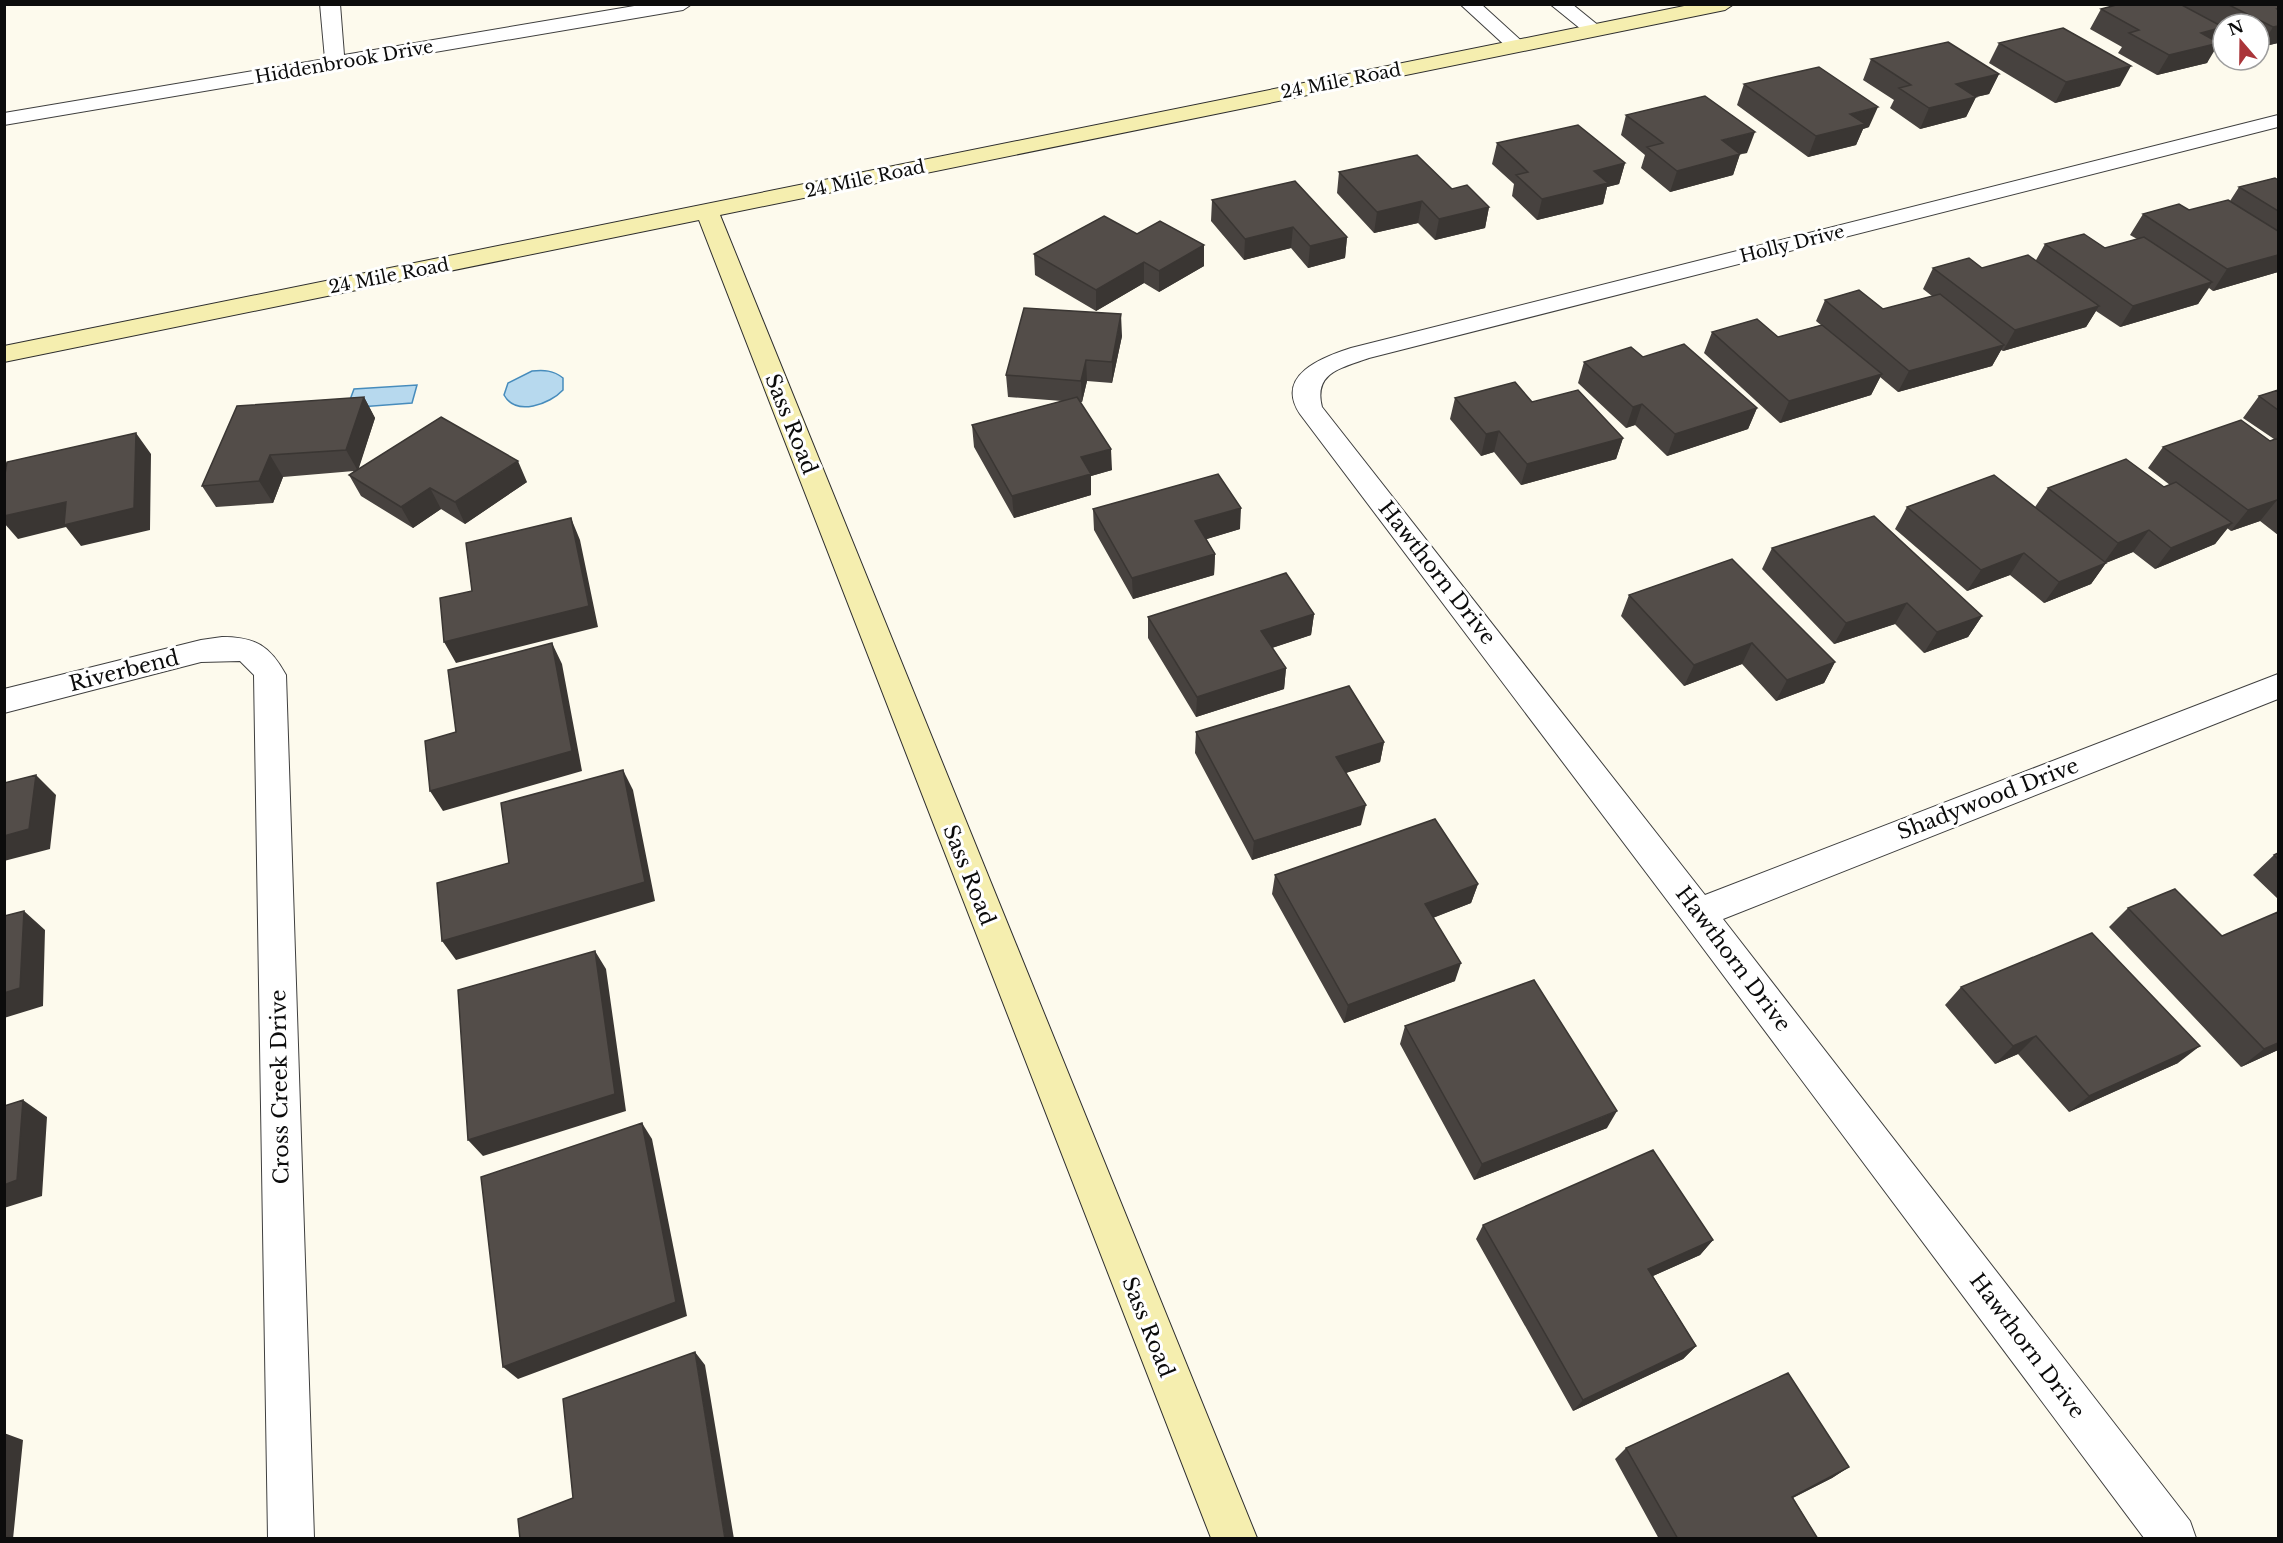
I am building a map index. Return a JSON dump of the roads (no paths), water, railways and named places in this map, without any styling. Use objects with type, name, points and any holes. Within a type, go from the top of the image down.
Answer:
[{"type":"street","points":[[330,4],[335,64]]},
{"type":"street","name":"Hiddenbrook Drive","points":[[4,119],[683,4]]},
{"type":"street","points":[[1469,4],[1517,46]]},
{"type":"street","points":[[1559,4],[1594,30]]},
{"type":"street","name":"24 Mile Road","points":[[4,354],[1725,4]]},
{"type":"street","name":"Holly Drive","points":[[1310,377],[1331,364],[1360,354],[2278,121]]},
{"type":"street","name":"Sass Road","points":[[707,212],[1234,1539]]},
{"type":"street","name":"Hawthorn Drive","points":[[1310,377],[1305,387],[1309,408],[1698,913],[2173,1539]]},
{"type":"street","name":"Riverbend","points":[[4,701],[201,651],[229,647],[244,648]]},
{"type":"street","name":"Cross Creek Drive","points":[[244,648],[265,664],[270,675],[291,1539]]},
{"type":"street","name":"Shadywood Drive","points":[[1698,913],[2278,686]]},
{"type":"water","points":[[532,371],[556,373],[563,378],[563,390],[550,400],[533,406],[525,407],[509,402],[504,395],[508,383]]},
{"type":"water","points":[[417,385],[412,403],[347,408],[354,389]]}]
